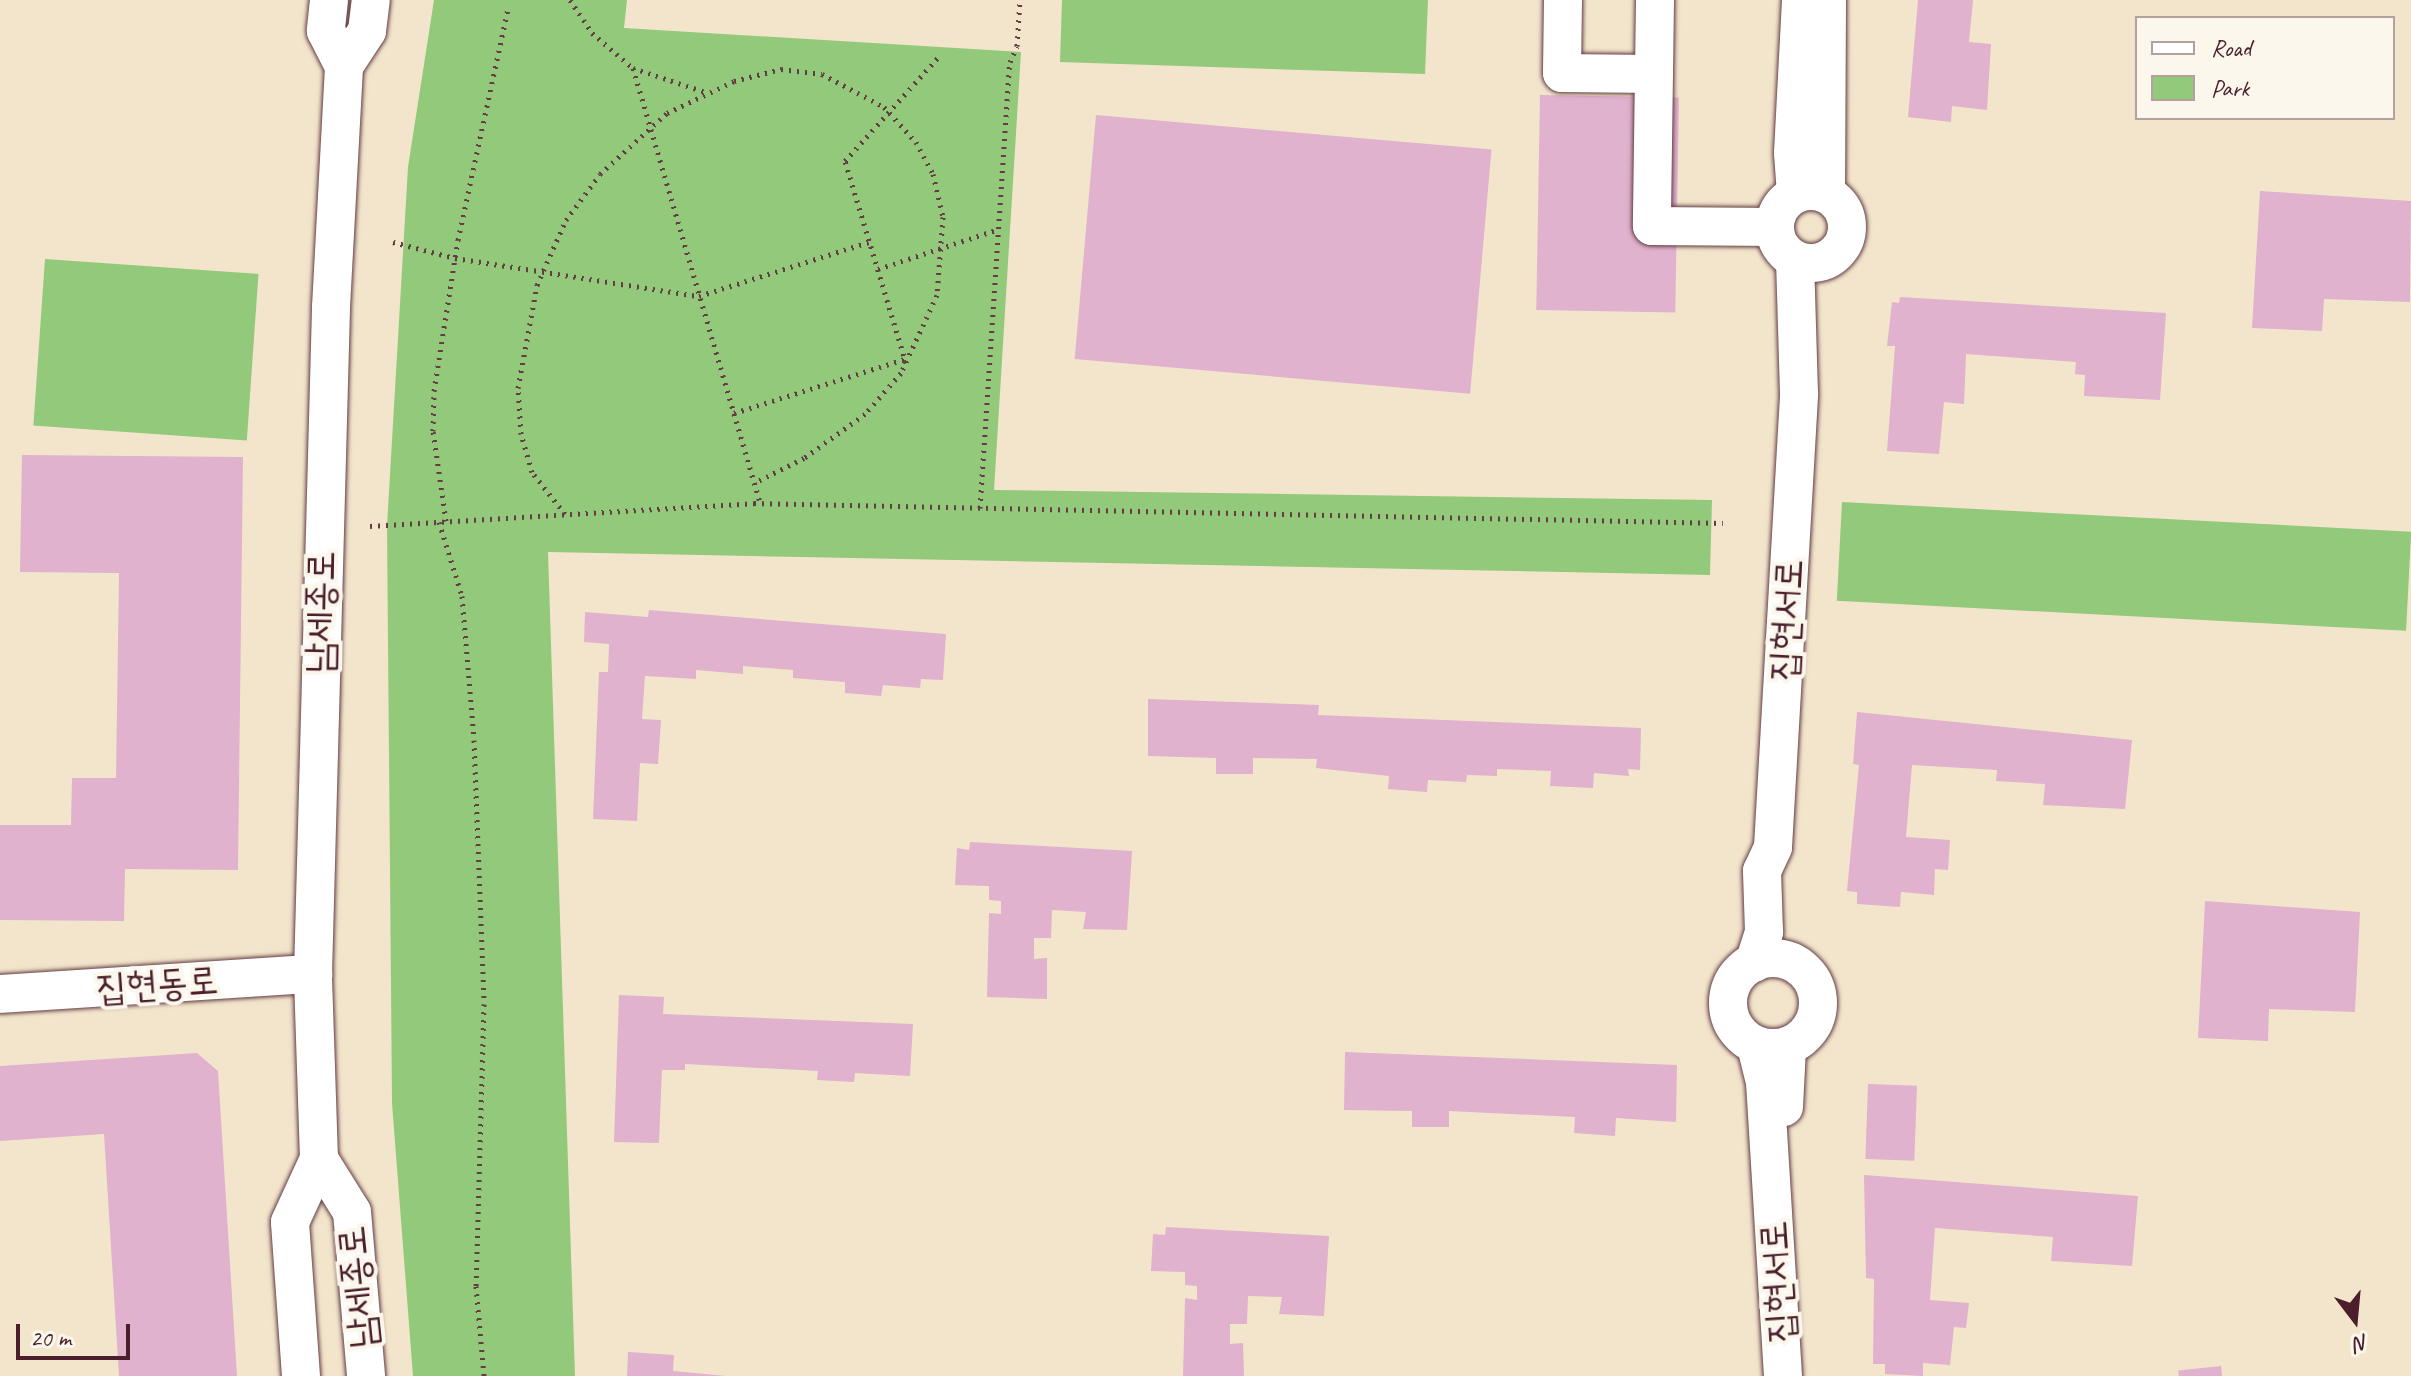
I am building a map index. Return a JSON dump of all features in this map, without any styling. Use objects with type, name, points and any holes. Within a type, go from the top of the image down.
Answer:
[{"type":"street","name":"남세종로","points":[[301,1376],[290,1222],[319,1159],[313,974],[323,470],[344,66],[326,31],[329,0]]},
{"type":"street","points":[[344,66],[367,31],[371,0]]},
{"type":"street","points":[[1563,0],[1562,73],[1654,74]]},
{"type":"street","points":[[1655,0],[1652,226],[1775,227]]},
{"type":"street","points":[[1801,0],[1793,153],[1811,194],[1844,210],[1847,234],[1836,255],[1810,261],[1782,249],[1775,227],[1782,205],[1811,194]]},
{"type":"street","points":[[1811,194],[1827,0]]},
{"type":"street","name":"집현서로","points":[[1754,963],[1764,932],[1762,871],[1773,847],[1799,394],[1810,261]]},
{"type":"street","name":"집현서로","points":[[1773,847],[1786,873],[1785,937],[1795,963]]},
{"type":"street","points":[[1767,958],[1795,963],[1814,983],[1817,1014],[1801,1039],[1772,1046],[1733,1025],[1728,1010],[1733,982],[1754,963],[1767,958]]},
{"type":"street","name":"집현동로","points":[[0,994],[313,974]]},
{"type":"street","name":"집현서로","points":[[1772,1046],[1765,1082],[1783,1376]]},
{"type":"street","name":"집현서로","points":[[1772,1046],[1782,1085],[1808,1376]]},
{"type":"street","name":"남세종로","points":[[319,1159],[352,1212],[366,1376]]},
{"type":"path","points":[[570,0],[592,33],[633,68],[708,93]]},
{"type":"path","points":[[980,508],[1010,62],[1017,46],[1020,0]]},
{"type":"path","points":[[484,1376],[476,1300],[484,1004],[474,740],[462,596],[442,521],[433,431],[455,258],[508,9]]},
{"type":"path","points":[[906,361],[845,161],[940,55]]},
{"type":"path","points":[[633,68],[760,503]]},
{"type":"path","points":[[565,514],[532,472],[521,434],[518,388],[522,347],[541,272],[566,220],[600,174],[650,126],[708,93],[781,69],[822,74],[852,86],[889,112],[916,142],[933,174],[943,248],[937,295],[906,361],[865,414],[804,458],[754,483]]},
{"type":"path","points":[[878,269],[999,229]]},
{"type":"path","points":[[393,242],[455,258],[699,296],[869,242]]},
{"type":"path","points":[[734,413],[906,361]]},
{"type":"path","points":[[370,526],[760,503],[1723,523]]},
{"type":"green space","points":[[434,0],[627,0],[624,28],[1021,52],[994,490],[1712,500],[1710,575],[548,552],[575,1376],[413,1376],[392,1103],[387,526],[408,167]]},
{"type":"green space","points":[[1062,0],[1428,0],[1425,74],[1060,62]]},
{"type":"green space","points":[[45,259],[258,274],[247,441],[33,426]]},
{"type":"green space","points":[[1842,502],[2411,532],[2406,631],[1837,601]]},
{"type":"building","points":[[1918,0],[1973,0],[1969,42],[1991,44],[1987,110],[1952,106],[1951,122],[1908,117]]},
{"type":"building","points":[[1540,95],[1679,97],[1675,312],[1536,310]]},
{"type":"building","points":[[1096,115],[1491,150],[1470,394],[1075,359]]},
{"type":"building","points":[[2260,191],[2411,201],[2410,302],[2324,299],[2322,331],[2252,328]]},
{"type":"building","points":[[1900,297],[2166,313],[2160,400],[2084,396],[2085,375],[2075,374],[2076,362],[1966,354],[1964,404],[1944,402],[1939,454],[1887,451],[1895,346],[1887,346],[1892,302],[1899,303]]},
{"type":"building","points":[[22,455],[243,457],[238,870],[125,869],[124,921],[0,920],[0,825],[71,825],[72,778],[116,778],[119,573],[20,572]]},
{"type":"building","points":[[649,610],[946,634],[943,680],[921,679],[920,688],[883,685],[881,696],[845,693],[845,682],[793,678],[793,670],[743,666],[743,674],[696,670],[696,679],[645,676],[642,719],[661,720],[658,764],[640,763],[637,821],[593,819],[599,672],[608,672],[609,644],[584,642],[585,612],[648,617]]},
{"type":"building","points":[[1148,699],[1319,705],[1318,715],[1641,728],[1640,770],[1628,769],[1629,776],[1594,773],[1593,788],[1550,786],[1551,771],[1497,769],[1497,776],[1467,775],[1466,782],[1428,780],[1427,792],[1388,789],[1389,776],[1316,768],[1317,759],[1253,758],[1253,774],[1216,774],[1216,758],[1148,756]]},
{"type":"building","points":[[1857,712],[2132,740],[2125,809],[2043,805],[2045,784],[1996,781],[1997,770],[1912,765],[1906,837],[1950,840],[1948,870],[1935,869],[1934,895],[1901,892],[1900,907],[1857,904],[1857,892],[1847,891],[1859,765],[1853,764]]},
{"type":"building","points":[[970,842],[1132,851],[1127,930],[1083,929],[1086,912],[1052,910],[1051,938],[1034,938],[1034,959],[1047,958],[1047,999],[987,997],[989,913],[1001,914],[1001,901],[989,900],[989,886],[955,885],[957,848],[969,850]]},
{"type":"building","points":[[2205,901],[2360,912],[2355,1012],[2269,1009],[2268,1041],[2198,1038]]},
{"type":"building","points":[[619,995],[664,997],[663,1014],[913,1024],[910,1076],[855,1073],[854,1082],[817,1080],[818,1071],[685,1064],[685,1070],[662,1070],[659,1143],[614,1142]]},
{"type":"building","points":[[1345,1052],[1677,1065],[1676,1122],[1616,1118],[1615,1136],[1574,1133],[1575,1117],[1449,1111],[1449,1127],[1412,1127],[1412,1111],[1344,1110]]},
{"type":"building","points":[[197,1053],[218,1071],[237,1376],[119,1376],[104,1134],[0,1141],[0,1066]]},
{"type":"building","points":[[1868,1084],[1917,1086],[1914,1161],[1865,1159]]},
{"type":"building","points":[[1864,1175],[2138,1196],[2132,1266],[2051,1261],[2053,1237],[1935,1228],[1930,1300],[1969,1303],[1966,1328],[1954,1327],[1950,1365],[1923,1363],[1923,1376],[1885,1374],[1885,1364],[1873,1364],[1874,1279],[1866,1278]]},
{"type":"building","points":[[1166,1227],[1329,1236],[1324,1316],[1279,1314],[1282,1297],[1248,1296],[1247,1324],[1230,1324],[1230,1344],[1243,1343],[1244,1376],[1183,1376],[1185,1298],[1197,1300],[1197,1286],[1185,1285],[1185,1272],[1151,1271],[1153,1234],[1165,1235]]},
{"type":"building","points":[[628,1352],[674,1355],[673,1371],[726,1376],[627,1376]]},
{"type":"building","points":[[2221,1366],[2222,1376],[2179,1376],[2178,1370]]}]
